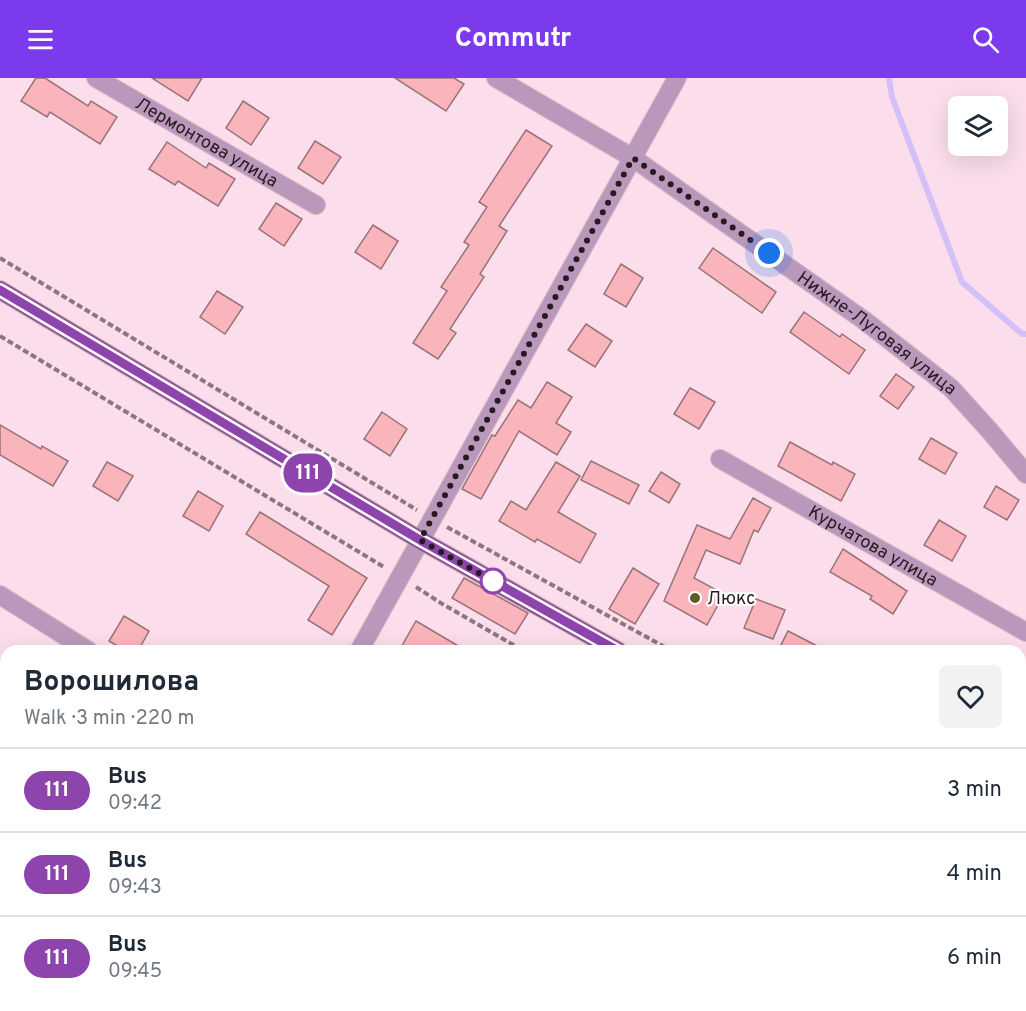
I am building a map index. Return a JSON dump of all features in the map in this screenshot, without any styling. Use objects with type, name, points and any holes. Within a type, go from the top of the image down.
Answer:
[{"type":"main road","points":[[0,290],[420,540],[607,645]]},
{"type":"street","name":"Лермонтова улица","points":[[96,78],[316,205]]},
{"type":"street","name":"Нижне-Луговая улица","points":[[496,78],[633,158],[866,321],[951,388],[1026,474]]},
{"type":"street","points":[[361,645],[677,78]]},
{"type":"street","name":"Курчатова улица","points":[[720,459],[1026,632]]},
{"type":"street","points":[[0,595],[79,645]]},
{"type":"path","points":[[0,258],[432,519],[661,645]]},
{"type":"path","points":[[0,336],[514,645]]},
{"type":"building","points":[[36,78],[45,78],[88,106],[91,101],[117,117],[100,144],[50,112],[47,117],[21,101]]},
{"type":"building","points":[[152,78],[202,78],[188,101]]},
{"type":"building","points":[[395,78],[454,78],[464,84],[446,111]]},
{"type":"building","points":[[243,101],[269,118],[251,145],[226,128]]},
{"type":"building","points":[[526,130],[552,146],[499,226],[507,231],[480,274],[484,277],[450,329],[456,333],[438,359],[413,343],[447,291],[441,287],[469,245],[464,242],[487,207],[479,202]]},
{"type":"building","points":[[315,141],[341,157],[323,184],[298,168]]},
{"type":"building","points":[[167,142],[206,168],[209,163],[235,179],[218,206],[178,181],[175,185],[149,169]]},
{"type":"building","points":[[276,203],[302,219],[284,246],[259,229]]},
{"type":"building","points":[[373,225],[398,241],[381,269],[355,252]]},
{"type":"building","points":[[713,248],[776,292],[762,313],[699,268]]},
{"type":"building","points":[[621,264],[643,278],[626,307],[604,294]]},
{"type":"building","points":[[217,291],[243,307],[225,334],[200,317]]},
{"type":"building","points":[[804,312],[840,337],[842,334],[865,350],[849,374],[790,332]]},
{"type":"building","points":[[586,324],[612,341],[595,367],[568,350]]},
{"type":"building","points":[[896,374],[914,387],[898,409],[880,396]]},
{"type":"building","points":[[547,382],[572,397],[556,423],[571,432],[557,455],[519,431],[481,499],[462,489],[492,435],[495,436],[518,400],[531,408]]},
{"type":"building","points":[[690,388],[715,402],[699,429],[674,414]]},
{"type":"building","points":[[382,412],[407,429],[390,456],[364,439]]},
{"type":"building","points":[[0,425],[41,449],[42,446],[68,461],[53,486],[0,455]]},
{"type":"building","points":[[931,438],[957,453],[945,474],[919,459]]},
{"type":"building","points":[[790,442],[832,465],[833,462],[855,474],[841,501],[778,466]]},
{"type":"building","points":[[591,461],[639,485],[629,504],[581,480]]},
{"type":"building","points":[[107,462],[133,476],[118,501],[93,486]]},
{"type":"building","points":[[556,462],[580,476],[558,512],[596,534],[580,563],[537,539],[535,542],[499,521],[511,501],[526,510]]},
{"type":"building","points":[[661,472],[680,484],[669,503],[649,491]]},
{"type":"building","points":[[996,486],[1019,500],[1007,520],[984,507]]},
{"type":"building","points":[[198,491],[223,506],[209,531],[183,516]]},
{"type":"building","points":[[753,498],[771,508],[758,532],[754,530],[740,564],[706,550],[694,578],[724,594],[707,625],[664,601],[697,525],[730,539]]},
{"type":"building","points":[[260,512],[367,578],[332,635],[308,620],[329,586],[246,534]]},
{"type":"building","points":[[939,520],[966,536],[952,561],[924,545]]},
{"type":"building","points":[[843,549],[907,591],[893,614],[870,599],[872,596],[830,572]]},
{"type":"building","points":[[633,568],[659,584],[635,624],[609,609]]},
{"type":"building","points":[[464,578],[528,613],[515,634],[452,598]]},
{"type":"building","points":[[756,599],[785,610],[773,639],[744,628]]},
{"type":"building","points":[[124,616],[149,631],[141,645],[116,645],[109,641]]},
{"type":"building","points":[[416,621],[457,645],[402,645]]},
{"type":"building","points":[[788,631],[815,645],[781,645]]},
{"type":"waterway","points":[[889,78],[892,97],[962,282],[1022,334],[1026,334]]},
{"type":"bus line","name":"111","points":[[0,290],[420,540],[607,645]]},
{"type":"place","name":"Люкс","points":[[695,598]]},
{"type":"route","points":[[493,581],[500,585],[420,540],[633,158],[769,253]]}]
